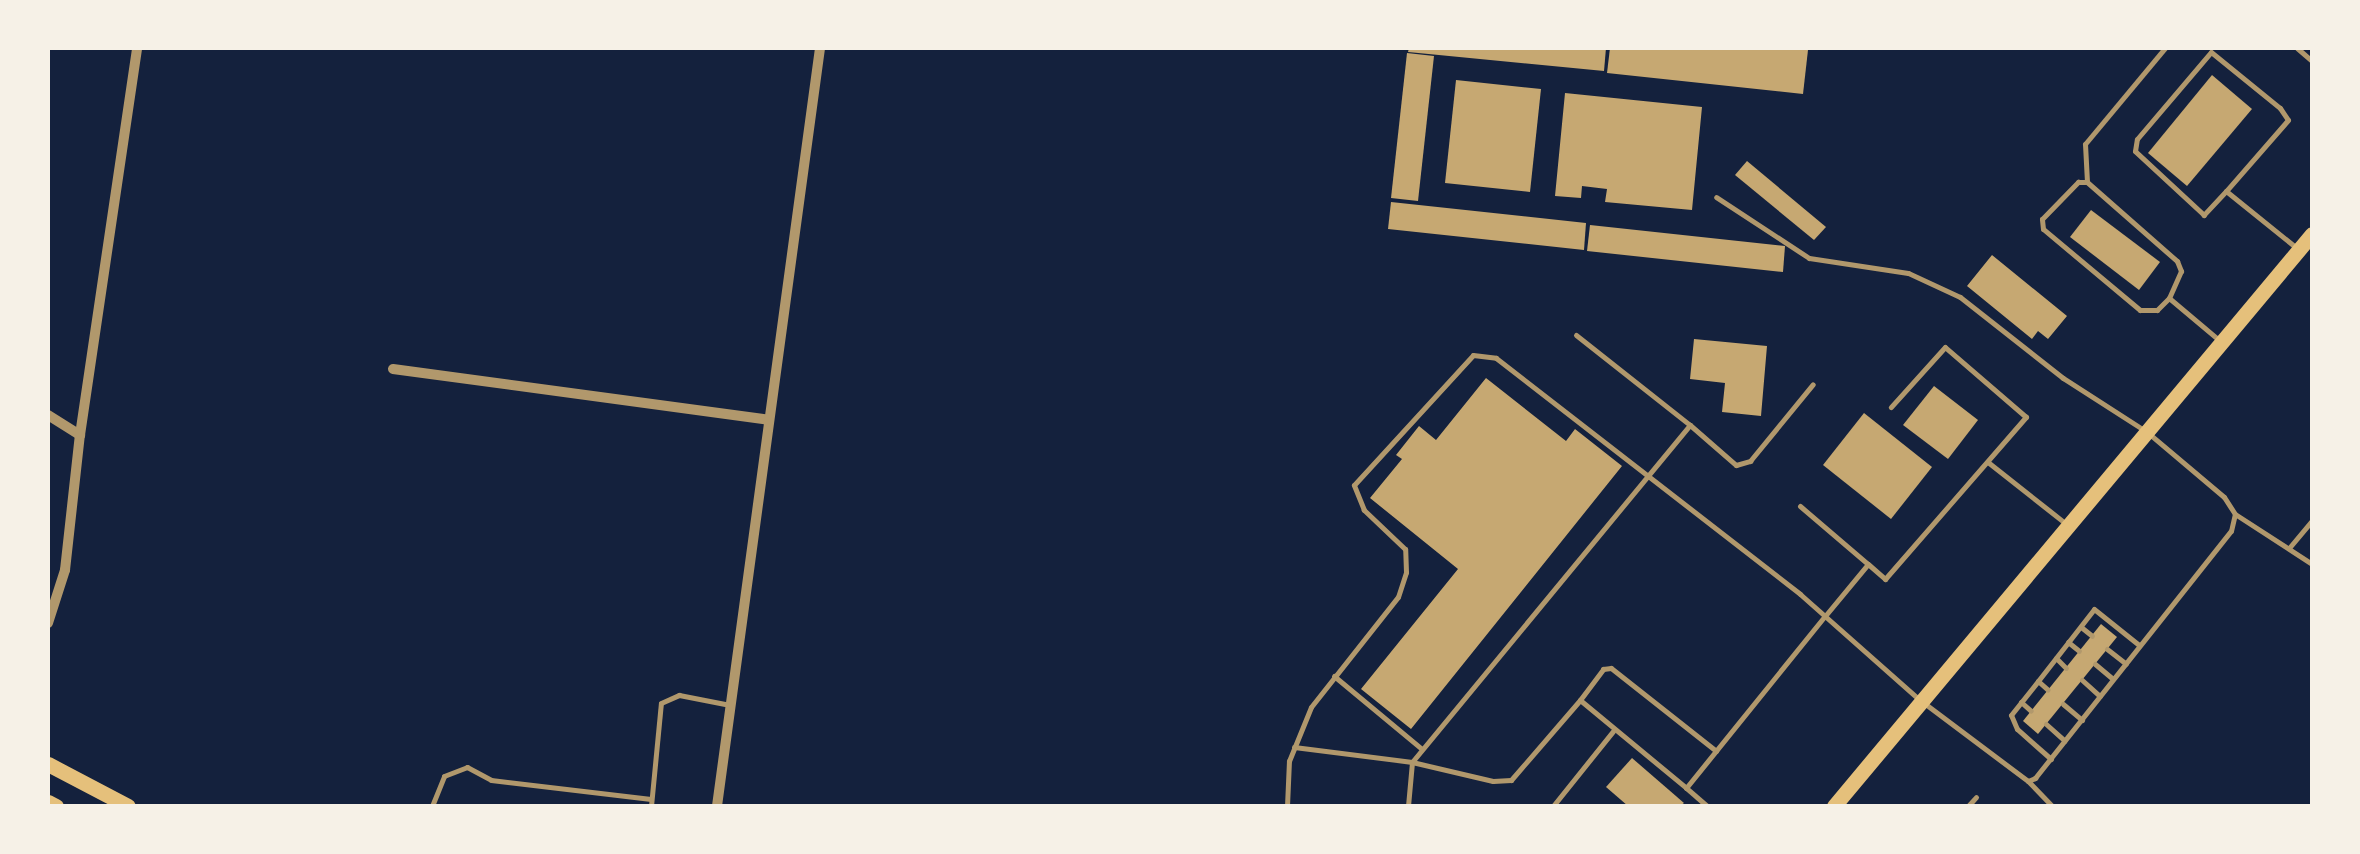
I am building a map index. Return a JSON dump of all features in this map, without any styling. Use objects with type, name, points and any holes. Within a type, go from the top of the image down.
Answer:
[{"type":"main road","points":[[1834,806],[2312,234]]},
{"type":"main road","points":[[48,764],[128,806]]},
{"type":"main road","points":[[48,802],[56,806]]},
{"type":"street","points":[[48,623],[65,570],[80,435],[137,48]]},
{"type":"street","points":[[716,806],[820,48]]},
{"type":"street","points":[[392,368],[769,420]]},
{"type":"street","points":[[48,415],[80,435]]},
{"type":"lane","points":[[2087,182],[2084,144],[2164,48]]},
{"type":"lane","points":[[2204,48],[2211,52],[2280,108],[2288,120],[2204,215],[2135,151],[2138,139],[2211,52]]},
{"type":"lane","points":[[2302,49],[2312,61]]},
{"type":"lane","points":[[2078,182],[2087,182],[2177,261],[2181,271],[2168,298],[2157,310],[2140,310],[2044,229],[2042,219],[2078,182]]},
{"type":"lane","points":[[2226,191],[2300,251]]},
{"type":"lane","points":[[1716,197],[1809,258],[1908,273],[1960,298],[2064,378],[2147,432],[2224,497],[2235,514],[2312,564]]},
{"type":"lane","points":[[2168,298],[2222,343]]},
{"type":"lane","points":[[1576,336],[1736,464],[1750,460],[1813,384]]},
{"type":"lane","points":[[1800,506],[1885,579],[2026,417],[1944,347],[1891,407]]},
{"type":"lane","points":[[1287,806],[1289,761],[1310,707],[1398,597],[1406,572],[1404,549],[1364,510],[1354,485],[1473,355],[1496,358],[1647,475],[1825,616],[1920,700],[2028,780],[2052,806]]},
{"type":"lane","points":[[1408,806],[1412,762],[1690,426]]},
{"type":"lane","points":[[1988,463],[2068,526]]},
{"type":"lane","points":[[2028,780],[2035,778],[2231,531],[2235,514]]},
{"type":"lane","points":[[2289,548],[2312,521]]},
{"type":"lane","points":[[1686,788],[1868,564]]},
{"type":"lane","points":[[2051,758],[2018,730],[2011,715],[2080,626],[2094,609],[2140,646]]},
{"type":"lane","points":[[2080,626],[2092,636]]},
{"type":"lane","points":[[2068,642],[2079,652]]},
{"type":"lane","points":[[2107,649],[2126,664]]},
{"type":"lane","points":[[2056,658],[2066,668]]},
{"type":"lane","points":[[2095,664],[2114,679]]},
{"type":"lane","points":[[1294,748],[1412,762],[1493,781],[1511,780],[1603,670],[1610,668],[1716,751]]},
{"type":"lane","points":[[1334,676],[1422,749]]},
{"type":"lane","points":[[2082,680],[2100,696]]},
{"type":"lane","points":[[2038,681],[2048,690]]},
{"type":"lane","points":[[432,806],[444,776],[467,767],[491,780],[651,803],[661,703],[679,695],[730,705]]},
{"type":"lane","points":[[1580,700],[1707,806]]},
{"type":"lane","points":[[2021,702],[2031,711]]},
{"type":"lane","points":[[2063,704],[2082,720]]},
{"type":"lane","points":[[2046,724],[2065,741]]},
{"type":"lane","points":[[1553,806],[1613,731]]},
{"type":"lane","points":[[1968,806],[1976,797]]},
{"type":"building","points":[[1409,48],[1606,48],[1604,71],[1408,52]]},
{"type":"building","points":[[1610,48],[1808,50],[1803,94],[1607,73]]},
{"type":"building","points":[[1407,53],[1434,56],[1418,201],[1391,198]]},
{"type":"building","points":[[2212,75],[2252,109],[2187,186],[2148,153]]},
{"type":"building","points":[[1456,80],[1541,89],[1530,192],[1445,183]]},
{"type":"building","points":[[1565,93],[1702,107],[1692,210],[1605,202],[1607,189],[1582,186],[1581,198],[1555,196]]},
{"type":"building","points":[[1747,161],[1826,227],[1814,240],[1735,175]]},
{"type":"building","points":[[1391,202],[1586,223],[1584,250],[1388,229]]},
{"type":"building","points":[[2091,210],[2160,262],[2139,290],[2070,237]]},
{"type":"building","points":[[1590,225],[1785,246],[1783,272],[1587,251]]},
{"type":"building","points":[[1992,255],[2067,316],[2048,339],[2038,331],[2032,339],[1967,286]]},
{"type":"building","points":[[1694,339],[1767,346],[1761,416],[1722,412],[1725,383],[1690,379]]},
{"type":"building","points":[[1486,378],[1566,441],[1575,429],[1622,466],[1411,729],[1361,689],[1458,569],[1370,498],[1402,459],[1396,455],[1419,426],[1436,440]]},
{"type":"building","points":[[1934,386],[1978,420],[1948,459],[1903,425]]},
{"type":"building","points":[[1864,413],[1932,467],[1891,519],[1823,465]]},
{"type":"building","points":[[2101,624],[2117,637],[2038,734],[2023,721]]},
{"type":"building","points":[[1632,758],[1684,803],[1628,806],[1606,787]]}]
